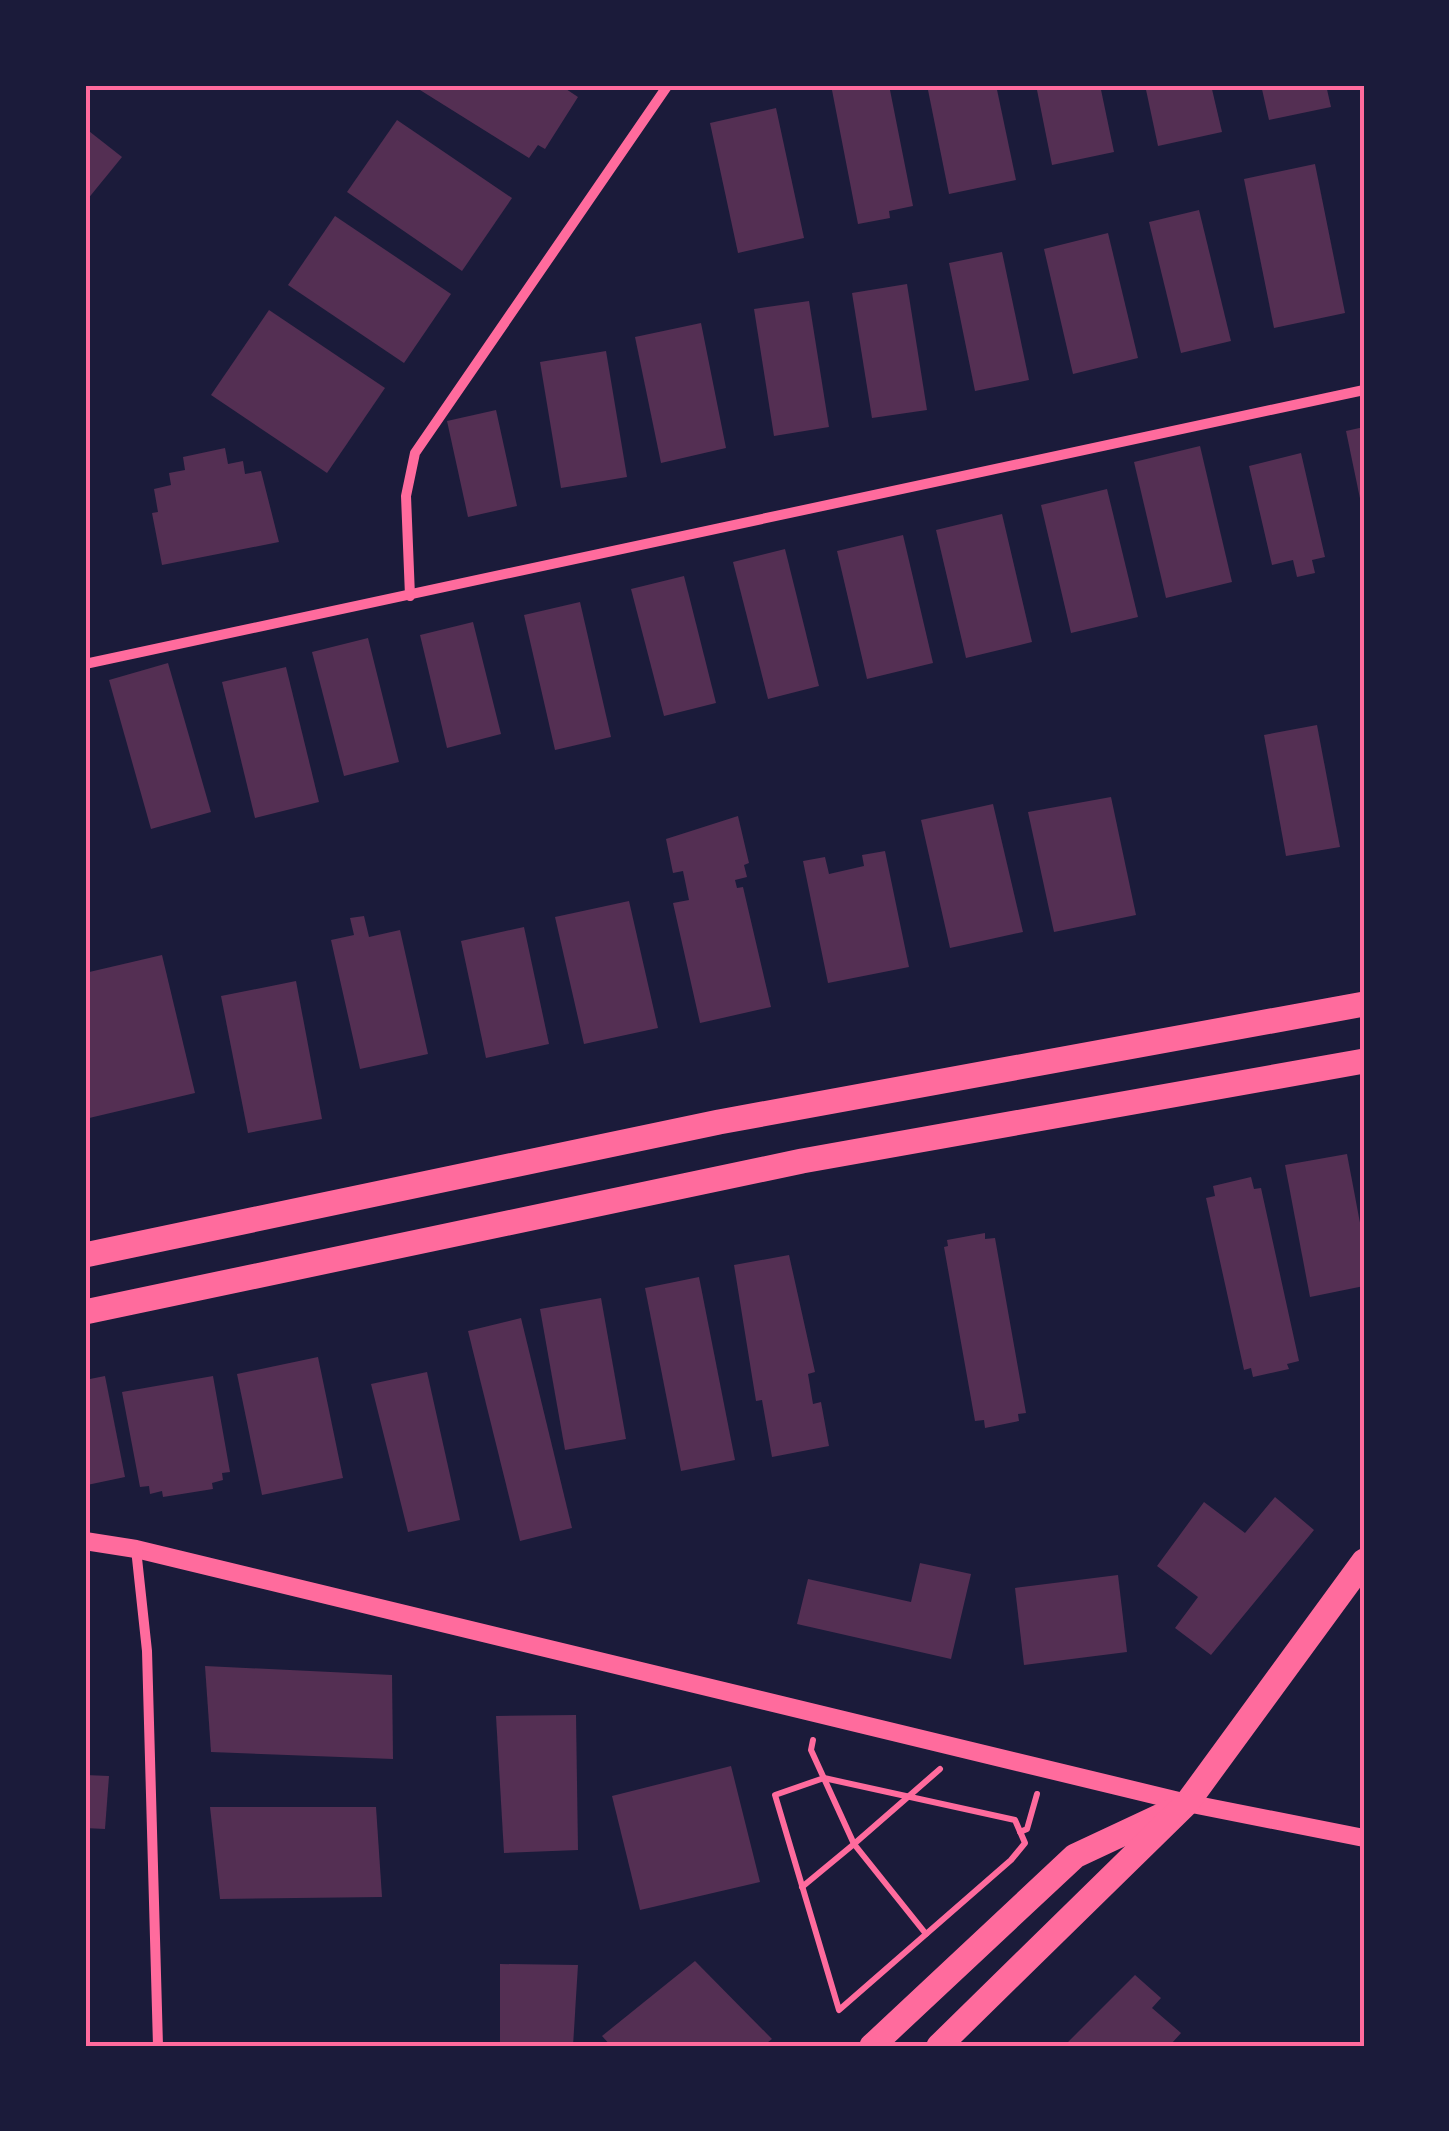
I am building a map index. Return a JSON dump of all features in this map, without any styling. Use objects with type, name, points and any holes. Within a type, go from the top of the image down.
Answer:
[{"type":"main road","points":[[85,1255],[686,1129],[1364,1004]]},
{"type":"main road","points":[[85,1312],[802,1161],[1364,1060]]},
{"type":"main road","points":[[939,2046],[1188,1803],[1364,1562]]},
{"type":"main road","points":[[872,2046],[1075,1856],[1188,1803]]},
{"type":"street","points":[[410,596],[406,496],[414,453],[668,85]]},
{"type":"street","points":[[85,664],[1364,390]]},
{"type":"street","points":[[85,1541],[136,1549],[1188,1803],[1364,1838]]},
{"type":"street","points":[[136,1549],[146,1651],[158,2046]]},
{"type":"path","points":[[820,1714],[811,1750],[854,1844],[926,1934]]},
{"type":"path","points":[[824,1778],[908,1797],[1014,1820],[1025,1843],[1011,1860],[840,2010],[774,1796],[824,1778]]},
{"type":"path","points":[[802,1887],[925,1782]]},
{"type":"path","points":[[1020,1832],[1028,1826]]},
{"type":"building","points":[[412,85],[560,85],[578,97],[545,149],[538,145],[529,158]]},
{"type":"building","points":[[831,85],[889,85],[913,206],[889,211],[890,218],[858,224]]},
{"type":"building","points":[[927,85],[996,85],[1016,180],[949,194]]},
{"type":"building","points":[[1036,85],[1100,85],[1114,152],[1052,165]]},
{"type":"building","points":[[1145,85],[1211,85],[1222,132],[1158,146]]},
{"type":"building","points":[[1261,85],[1326,85],[1331,107],[1269,120]]},
{"type":"building","points":[[776,108],[804,238],[738,253],[710,123]]},
{"type":"building","points":[[397,120],[512,198],[462,271],[347,192]]},
{"type":"building","points":[[85,128],[122,157],[87,200],[85,199]]},
{"type":"building","points":[[1315,164],[1345,313],[1274,328],[1244,179]]},
{"type":"building","points":[[1199,210],[1231,341],[1181,353],[1149,222]]},
{"type":"building","points":[[335,216],[451,294],[404,363],[288,285]]},
{"type":"building","points":[[1108,233],[1138,358],[1073,374],[1044,249]]},
{"type":"building","points":[[1002,252],[1029,380],[975,391],[949,263]]},
{"type":"building","points":[[907,284],[927,410],[872,418],[852,293]]},
{"type":"building","points":[[809,301],[829,427],[774,436],[754,309]]},
{"type":"building","points":[[269,310],[385,388],[327,473],[211,395]]},
{"type":"building","points":[[701,323],[726,448],[661,463],[635,337]]},
{"type":"building","points":[[606,351],[627,477],[561,488],[540,362]]},
{"type":"building","points":[[496,410],[517,506],[468,517],[447,421]]},
{"type":"building","points":[[1364,427],[1364,508],[1362,508],[1346,431]]},
{"type":"building","points":[[1200,446],[1232,582],[1166,598],[1134,462]]},
{"type":"building","points":[[225,448],[228,464],[243,461],[245,474],[261,471],[279,542],[162,565],[152,513],[158,512],[154,489],[171,485],[169,473],[185,470],[183,457]]},
{"type":"building","points":[[1301,453],[1325,557],[1312,560],[1315,573],[1297,577],[1293,560],[1272,565],[1249,466]]},
{"type":"building","points":[[1107,489],[1138,617],[1071,633],[1041,505]]},
{"type":"building","points":[[1002,514],[1032,642],[966,658],[936,530]]},
{"type":"building","points":[[903,535],[933,663],[867,679],[837,551]]},
{"type":"building","points":[[785,549],[819,686],[768,699],[733,562]]},
{"type":"building","points":[[684,576],[716,703],[664,716],[631,589]]},
{"type":"building","points":[[580,602],[611,737],[555,750],[524,615]]},
{"type":"building","points":[[473,622],[501,734],[447,748],[420,635]]},
{"type":"building","points":[[368,638],[399,762],[344,776],[312,652]]},
{"type":"building","points":[[168,663],[211,812],[151,829],[109,680]]},
{"type":"building","points":[[286,667],[319,802],[255,818],[222,682]]},
{"type":"building","points":[[1317,725],[1340,847],[1286,856],[1264,735]]},
{"type":"building","points":[[1111,797],[1136,915],[1054,932],[1028,812]]},
{"type":"building","points":[[993,804],[1023,932],[950,948],[921,820]]},
{"type":"building","points":[[738,816],[749,863],[744,865],[747,877],[735,880],[737,888],[743,887],[771,1007],[700,1023],[673,903],[689,900],[683,871],[673,873],[666,839]]},
{"type":"building","points":[[885,851],[909,967],[828,983],[803,861],[825,857],[829,874],[864,866],[862,855]]},
{"type":"building","points":[[629,901],[658,1028],[584,1044],[555,917]]},
{"type":"building","points":[[364,916],[369,937],[400,930],[428,1054],[360,1069],[331,940],[354,935],[350,918]]},
{"type":"building","points":[[524,927],[549,1044],[486,1058],[461,941]]},
{"type":"building","points":[[162,955],[195,1093],[85,1119],[85,973]]},
{"type":"building","points":[[296,981],[322,1119],[248,1133],[221,996]]},
{"type":"building","points":[[1347,1154],[1364,1244],[1364,1286],[1310,1297],[1285,1165]]},
{"type":"building","points":[[1251,1177],[1254,1189],[1261,1188],[1299,1361],[1287,1364],[1289,1369],[1253,1377],[1251,1368],[1244,1370],[1206,1198],[1215,1196],[1213,1186]]},
{"type":"building","points":[[985,1233],[985,1239],[995,1238],[1026,1413],[1018,1414],[1019,1421],[985,1428],[984,1420],[975,1421],[944,1247],[948,1246],[947,1240]]},
{"type":"building","points":[[789,1255],[815,1372],[808,1374],[813,1404],[821,1402],[829,1446],[772,1457],[762,1400],[756,1401],[734,1265]]},
{"type":"building","points":[[699,1277],[735,1460],[681,1471],[645,1288]]},
{"type":"building","points":[[601,1298],[626,1439],[565,1450],[540,1309]]},
{"type":"building","points":[[521,1318],[572,1528],[520,1541],[468,1331]]},
{"type":"building","points":[[318,1357],[343,1478],[262,1495],[237,1374]]},
{"type":"building","points":[[427,1372],[460,1520],[408,1532],[371,1384]]},
{"type":"building","points":[[105,1376],[125,1477],[87,1485],[85,1380]]},
{"type":"building","points":[[213,1376],[230,1472],[222,1473],[223,1480],[212,1483],[213,1489],[163,1497],[162,1491],[150,1494],[149,1486],[140,1487],[122,1392]]},
{"type":"building","points":[[1275,1497],[1314,1530],[1211,1655],[1175,1628],[1198,1597],[1157,1566],[1204,1502],[1245,1533]]},
{"type":"building","points":[[920,1563],[971,1574],[951,1659],[797,1624],[808,1579],[911,1602]]},
{"type":"building","points":[[1118,1575],[1127,1652],[1024,1665],[1015,1588]]},
{"type":"building","points":[[205,1666],[392,1675],[393,1759],[211,1752]]},
{"type":"building","points":[[576,1715],[578,1850],[504,1853],[496,1716]]},
{"type":"building","points":[[731,1766],[760,1882],[640,1910],[612,1796]]},
{"type":"building","points":[[85,1775],[109,1776],[105,1829],[85,1828]]},
{"type":"building","points":[[210,1807],[376,1807],[382,1897],[220,1899]]},
{"type":"building","points":[[695,1961],[772,2039],[763,2046],[611,2046],[602,2036]]},
{"type":"building","points":[[500,1964],[578,1965],[573,2046],[500,2046]]},
{"type":"building","points":[[1135,1975],[1161,1998],[1152,2008],[1181,2033],[1172,2043],[1176,2046],[1067,2043]]}]
